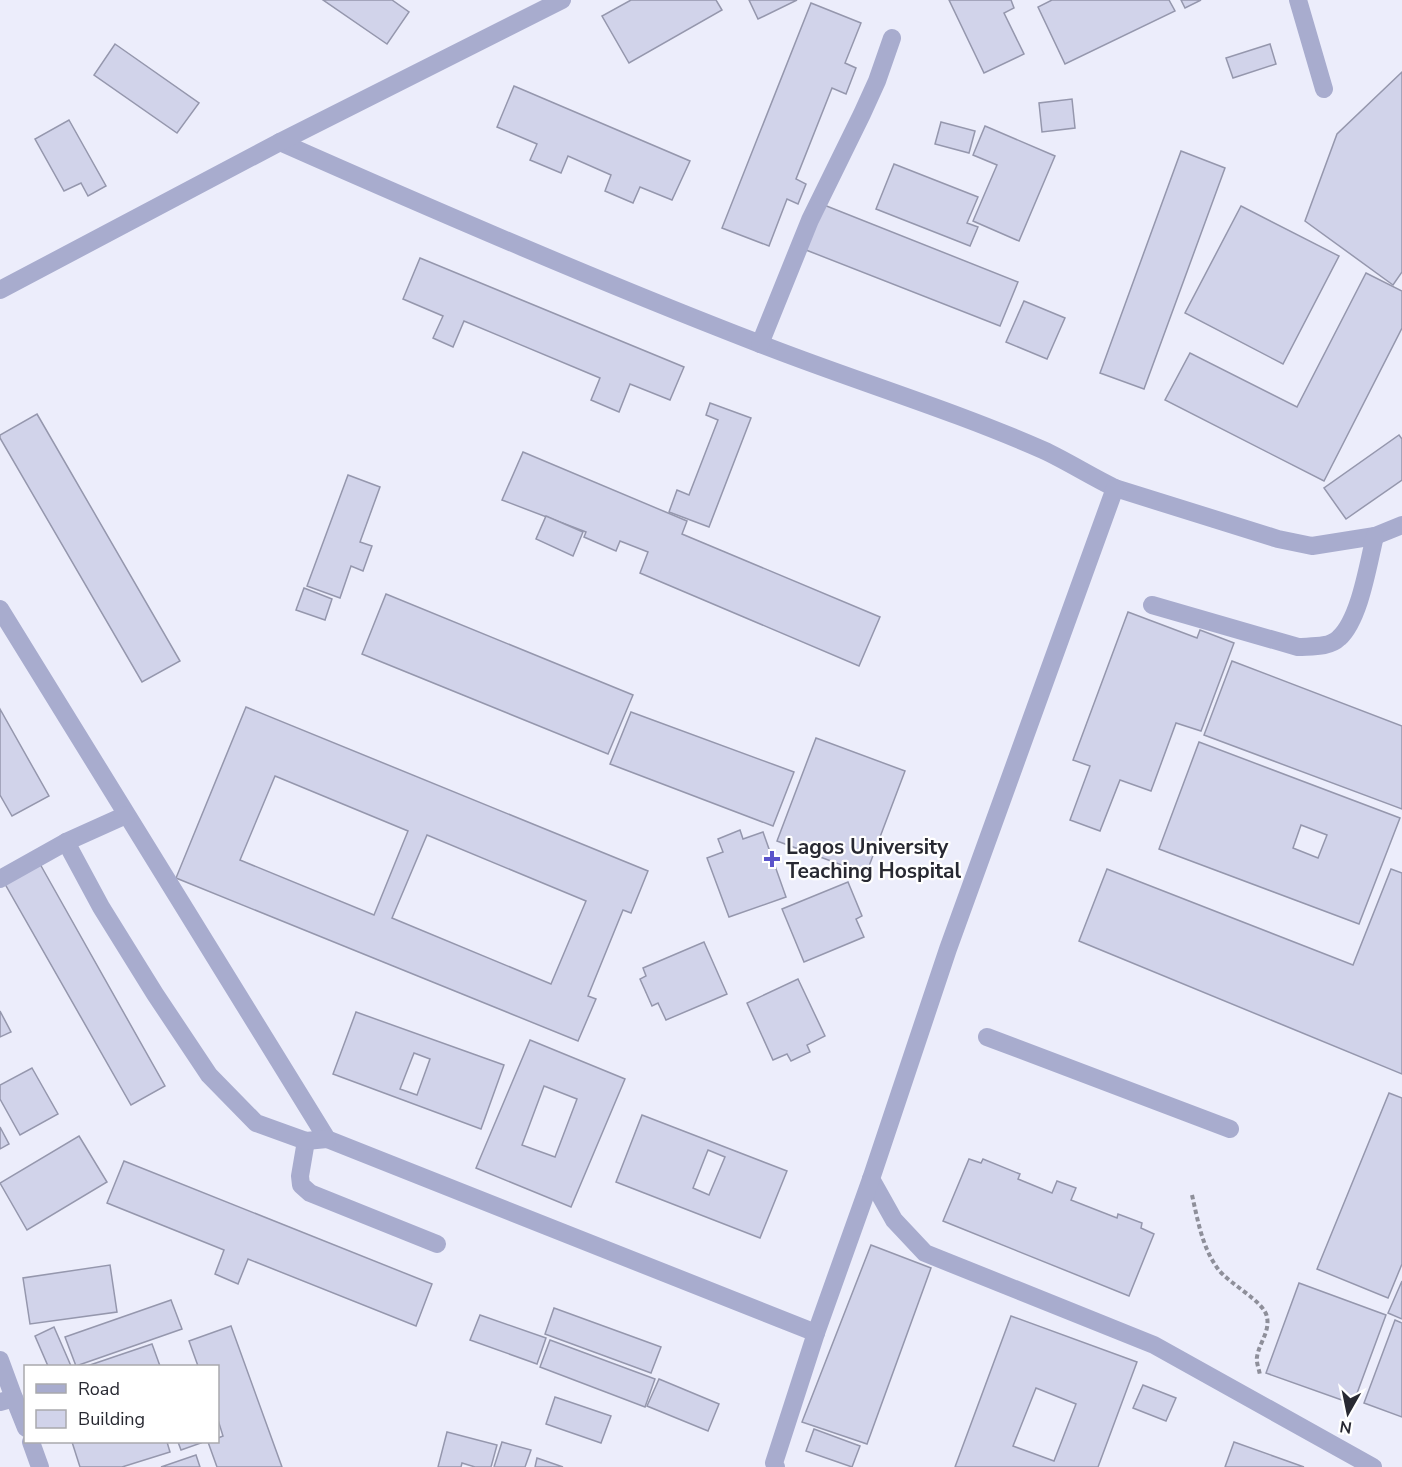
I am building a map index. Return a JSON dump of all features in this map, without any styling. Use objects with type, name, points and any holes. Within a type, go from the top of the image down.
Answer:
[{"type":"street","points":[[0,290],[280,142],[562,0]]},
{"type":"street","points":[[1298,0],[1324,89]]},
{"type":"street","points":[[760,344],[810,220],[877,81],[892,38]]},
{"type":"street","points":[[280,142],[629,292],[760,344],[957,415],[1045,451],[1115,488],[1278,539],[1312,546],[1375,536],[1402,525]]},
{"type":"street","points":[[776,1467],[774,1464],[816,1333],[871,1179],[948,949],[1115,488]]},
{"type":"street","points":[[1152,605],[1298,647],[1322,646],[1339,639],[1355,614],[1375,536]]},
{"type":"street","points":[[0,609],[327,1139]]},
{"type":"street","points":[[0,879],[66,842],[126,815]]},
{"type":"street","points":[[66,842],[100,907],[209,1075],[256,1123],[306,1141],[327,1139],[816,1333]]},
{"type":"street","points":[[987,1037],[1230,1129]]},
{"type":"street","points":[[306,1141],[300,1176],[301,1185],[310,1192],[437,1244]]},
{"type":"street","points":[[871,1179],[894,1220],[925,1253],[1154,1345],[1372,1467]]},
{"type":"street","points":[[0,1360],[7,1400],[24,1425]]},
{"type":"street","points":[[31,1443],[40,1467]]},
{"type":"path","points":[[1192,1195],[1203,1242],[1219,1270],[1262,1306],[1267,1316],[1267,1330],[1256,1358],[1265,1407]]},
{"type":"building","points":[[323,0],[392,0],[409,12],[387,44]]},
{"type":"building","points":[[631,0],[716,0],[722,10],[629,63],[602,16]]},
{"type":"building","points":[[749,0],[797,0],[758,19]]},
{"type":"building","points":[[949,0],[1011,0],[1014,8],[1004,13],[1024,54],[984,73]]},
{"type":"building","points":[[1052,0],[1169,0],[1175,11],[1065,64],[1038,7]]},
{"type":"building","points":[[1181,0],[1201,0],[1185,8]]},
{"type":"building","points":[[811,3],[861,23],[845,63],[856,68],[846,94],[832,88],[796,179],[806,184],[798,204],[787,199],[769,246],[722,228]]},
{"type":"building","points":[[115,44],[199,103],[177,133],[94,75]]},
{"type":"building","points":[[1270,44],[1276,64],[1233,78],[1226,58]]},
{"type":"building","points":[[1402,72],[1402,272],[1393,285],[1305,221],[1337,134]]},
{"type":"building","points":[[514,86],[690,161],[672,200],[640,187],[633,203],[605,191],[611,175],[568,156],[561,173],[530,160],[537,144],[497,127]]},
{"type":"building","points":[[1072,99],[1075,128],[1042,132],[1039,103]]},
{"type":"building","points":[[69,120],[106,186],[88,196],[81,183],[64,191],[35,139]]},
{"type":"building","points":[[941,122],[975,131],[969,153],[935,144]]},
{"type":"building","points":[[985,126],[1055,156],[1019,241],[973,221],[997,165],[973,155]]},
{"type":"building","points":[[1181,151],[1225,168],[1144,389],[1100,373]]},
{"type":"building","points":[[894,164],[978,197],[967,223],[978,227],[970,246],[876,209]]},
{"type":"building","points":[[824,205],[1018,282],[1000,326],[806,250]]},
{"type":"building","points":[[1241,206],[1339,256],[1283,364],[1185,313]]},
{"type":"building","points":[[420,258],[684,367],[670,400],[630,384],[619,412],[591,400],[600,378],[464,321],[453,347],[433,338],[443,316],[403,299]]},
{"type":"building","points":[[1366,273],[1402,291],[1402,328],[1324,481],[1165,400],[1190,353],[1297,407]]},
{"type":"building","points":[[1024,301],[1065,318],[1047,359],[1006,342]]},
{"type":"building","points":[[710,403],[751,418],[709,527],[669,512],[677,490],[689,495],[718,420],[706,415]]},
{"type":"building","points":[[37,414],[180,661],[142,682],[0,438],[0,435]]},
{"type":"building","points":[[1399,435],[1402,439],[1402,480],[1346,519],[1324,488]]},
{"type":"building","points":[[523,452],[687,521],[682,534],[880,617],[859,666],[640,573],[648,552],[620,541],[616,551],[584,537],[586,532],[502,500]]},
{"type":"building","points":[[348,475],[380,487],[360,542],[372,546],[363,571],[351,566],[340,598],[307,586]]},
{"type":"building","points":[[546,516],[583,532],[573,556],[536,539]]},
{"type":"building","points":[[304,588],[332,599],[325,620],[296,610]]},
{"type":"building","points":[[386,594],[633,695],[608,754],[362,654]]},
{"type":"building","points":[[1128,612],[1197,638],[1200,630],[1234,643],[1201,731],[1176,723],[1151,791],[1120,780],[1100,831],[1070,820],[1090,766],[1073,760]]},
{"type":"building","points":[[1232,661],[1402,726],[1402,809],[1204,735]]},
{"type":"building","points":[[246,707],[648,871],[631,913],[623,910],[588,996],[596,999],[578,1041],[176,878]],"holes":[[[275,776],[408,831],[374,915],[240,860]],[[427,835],[586,901],[551,984],[392,918]]]},
{"type":"building","points":[[0,709],[49,796],[12,816],[0,795]]},
{"type":"building","points":[[631,712],[794,772],[773,826],[610,764]]},
{"type":"building","points":[[816,738],[905,771],[866,874],[777,841]]},
{"type":"building","points":[[1199,742],[1400,818],[1359,924],[1159,849]],"holes":[[[1301,825],[1327,835],[1318,858],[1293,848]]]},
{"type":"building","points":[[740,830],[743,839],[763,832],[786,897],[729,917],[707,858],[723,852],[718,839]]},
{"type":"building","points":[[40,864],[165,1086],[131,1105],[5,884]]},
{"type":"building","points":[[1107,869],[1353,965],[1391,869],[1402,873],[1402,1074],[1079,941]]},
{"type":"building","points":[[848,882],[862,916],[856,919],[864,937],[804,962],[782,909]]},
{"type":"building","points":[[704,942],[727,994],[666,1020],[658,1003],[652,1006],[640,979],[646,976],[643,968]]},
{"type":"building","points":[[798,979],[825,1036],[807,1045],[810,1052],[791,1061],[787,1054],[773,1060],[747,1003]]},
{"type":"building","points":[[0,1011],[11,1032],[0,1037]]},
{"type":"building","points":[[356,1012],[504,1065],[481,1129],[333,1074]],"holes":[[[414,1053],[430,1059],[417,1095],[400,1089]]]},
{"type":"building","points":[[530,1040],[625,1079],[571,1207],[476,1168]],"holes":[[[544,1086],[577,1099],[555,1157],[522,1145]]]},
{"type":"building","points":[[32,1068],[58,1114],[20,1135],[0,1099],[0,1085]]},
{"type":"building","points":[[1389,1093],[1402,1098],[1402,1264],[1388,1298],[1317,1269]]},
{"type":"building","points":[[642,1115],[787,1171],[760,1238],[616,1182]],"holes":[[[708,1150],[725,1157],[709,1195],[693,1188]]]},
{"type":"building","points":[[0,1127],[9,1144],[0,1149]]},
{"type":"building","points":[[79,1136],[107,1182],[27,1230],[0,1183]]},
{"type":"building","points":[[969,1159],[981,1163],[983,1159],[1020,1174],[1018,1179],[1052,1193],[1057,1181],[1076,1188],[1071,1200],[1117,1218],[1118,1214],[1142,1223],[1141,1228],[1154,1234],[1129,1296],[943,1221]]},
{"type":"building","points":[[124,1161],[432,1284],[416,1326],[248,1259],[238,1284],[215,1274],[224,1250],[107,1203]]},
{"type":"building","points":[[871,1245],[931,1268],[867,1444],[802,1422]]},
{"type":"building","points":[[110,1265],[117,1312],[30,1324],[23,1278]]},
{"type":"building","points":[[1402,1281],[1402,1319],[1388,1313]]},
{"type":"building","points":[[1299,1283],[1386,1315],[1353,1404],[1266,1373]]},
{"type":"building","points":[[171,1300],[182,1329],[79,1365],[76,1365],[65,1337]]},
{"type":"building","points":[[554,1308],[661,1347],[651,1373],[545,1334]]},
{"type":"building","points":[[480,1315],[546,1338],[537,1364],[470,1340]]},
{"type":"building","points":[[1011,1316],[1137,1362],[1098,1467],[955,1467]],"holes":[[[1036,1388],[1076,1404],[1054,1461],[1013,1446]]]},
{"type":"building","points":[[1395,1320],[1402,1323],[1402,1417],[1364,1403]]},
{"type":"building","points":[[231,1326],[282,1467],[217,1467],[208,1443],[219,1443],[219,1438],[223,1436],[219,1423],[219,1365],[198,1365],[189,1341]]},
{"type":"building","points":[[54,1327],[71,1365],[48,1365],[35,1336]]},
{"type":"building","points":[[550,1340],[655,1379],[645,1407],[540,1367]]},
{"type":"building","points":[[152,1344],[160,1365],[90,1365]]},
{"type":"building","points":[[659,1379],[719,1404],[708,1431],[647,1406]]},
{"type":"building","points":[[1143,1385],[1176,1398],[1166,1421],[1133,1408]]},
{"type":"building","points":[[555,1397],[611,1416],[601,1443],[546,1424]]},
{"type":"building","points":[[814,1429],[860,1446],[852,1467],[806,1451]]},
{"type":"building","points":[[447,1432],[497,1445],[491,1467],[475,1467],[462,1463],[461,1467],[438,1467]]},
{"type":"building","points":[[502,1442],[531,1450],[525,1467],[494,1467]]},
{"type":"building","points":[[1234,1442],[1304,1467],[1225,1467]]},
{"type":"building","points":[[72,1443],[167,1443],[170,1452],[122,1467],[80,1467]]},
{"type":"building","points":[[178,1443],[201,1443],[181,1450]]},
{"type":"building","points":[[196,1455],[200,1467],[161,1467]]},
{"type":"building","points":[[537,1458],[563,1467],[535,1467]]},
{"type":"place","name":"Lagos University Teaching Hospital","points":[[772,859]]}]
